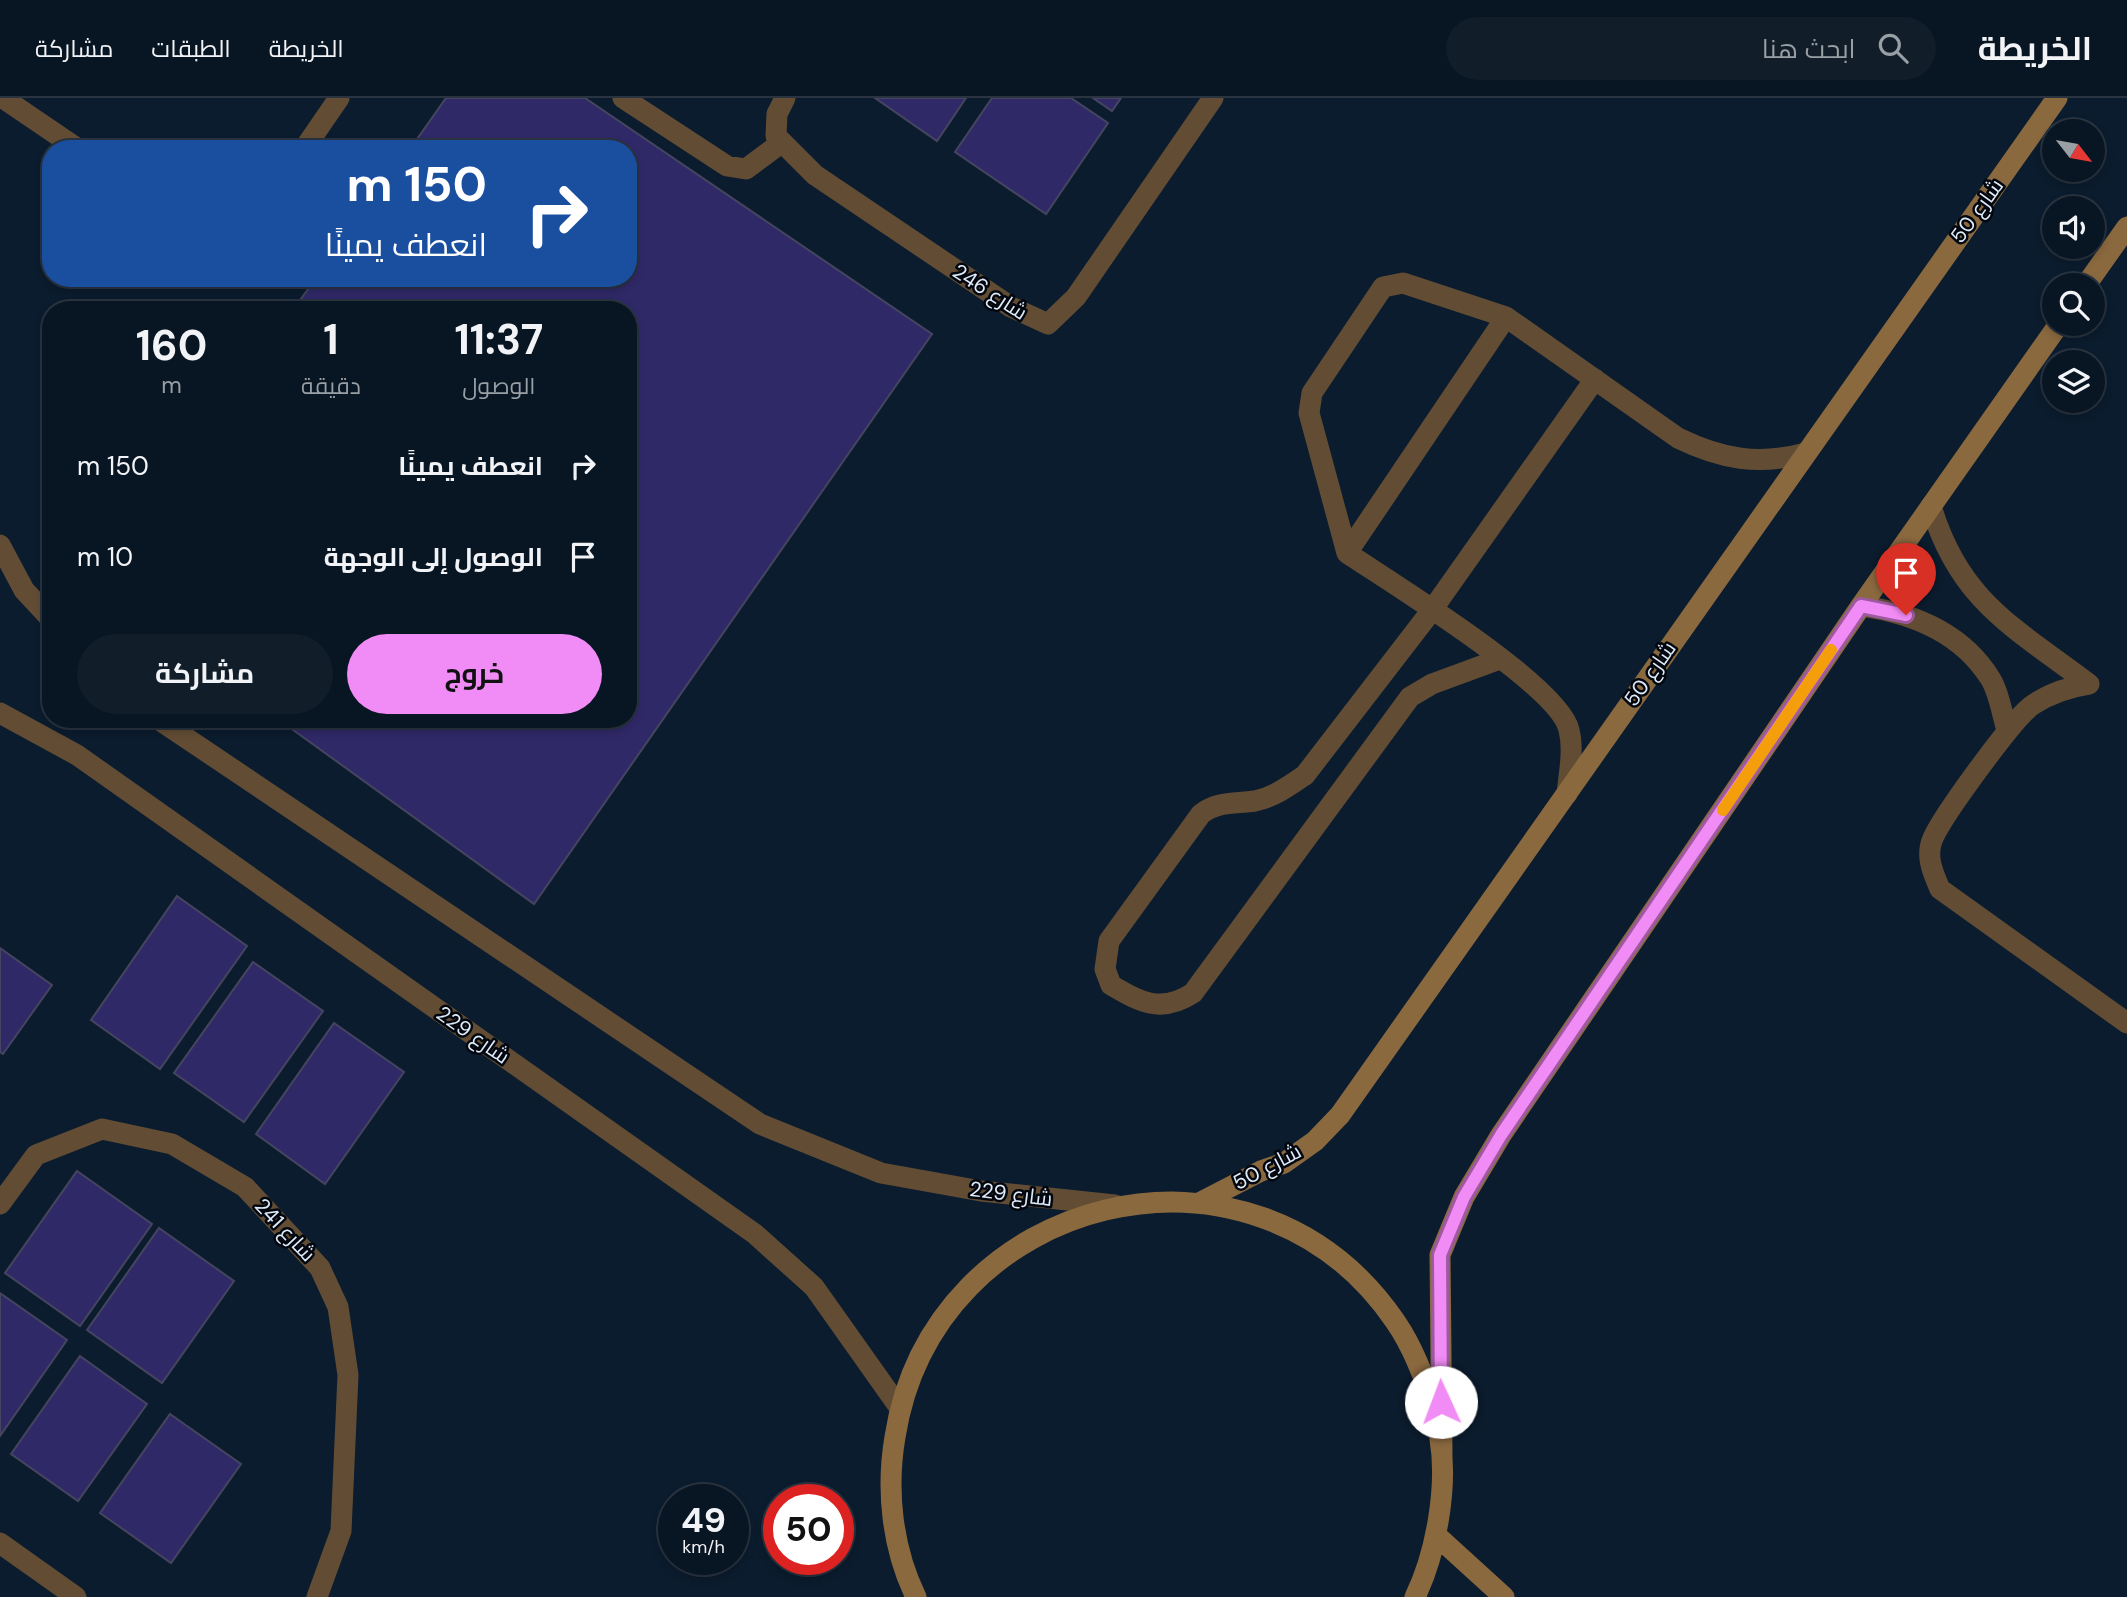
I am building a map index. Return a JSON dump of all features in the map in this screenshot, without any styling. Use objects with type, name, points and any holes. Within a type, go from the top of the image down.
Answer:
[{"type":"main road","name":"شارع 50","points":[[1200,1202],[1261,1171],[1284,1163],[1315,1141],[1340,1115],[2057,98]]},
{"type":"main road","points":[[2094,273],[2127,227]]},
{"type":"main road","points":[[1415,1597],[1437,1536],[1442,1453],[1440,1255],[1464,1197],[1501,1135],[1861,606],[2051,336]]},
{"type":"main road","points":[[914,1596],[895,1533],[890,1470],[899,1407],[917,1359],[944,1314],[978,1275],[1019,1244],[1066,1220],[1115,1205],[1158,1200],[1200,1202],[1246,1212],[1290,1229],[1330,1254],[1365,1284],[1395,1321],[1418,1362],[1434,1406],[1442,1453]]},
{"type":"main road","points":[[1437,1536],[1504,1597]]},
{"type":"street","points":[[3,98],[65,140]]},
{"type":"street","points":[[310,140],[339,98]]},
{"type":"street","points":[[622,98],[727,166],[746,169],[781,143],[776,135],[777,114],[785,98]]},
{"type":"street","name":"شارع 246","points":[[781,143],[815,175],[1012,307],[1048,324],[1076,297],[1213,98]]},
{"type":"street","points":[[1567,794],[1569,728],[1549,699],[1500,659],[1347,553],[1309,413],[1309,403],[1376,295],[1383,287],[1403,283],[1506,317],[1678,438],[1722,457],[1751,461],[1783,459],[1805,453]]},
{"type":"street","points":[[1347,553],[1506,317]]},
{"type":"street","points":[[1500,659],[1432,684],[1410,697],[1193,993],[1183,1000],[1153,1006],[1111,985],[1105,969],[1110,941],[1201,814],[1211,807],[1257,800],[1280,792],[1305,775],[1432,610],[1595,379]]},
{"type":"street","points":[[1931,506],[1940,536],[1953,564],[1983,602],[2089,684],[2067,687],[2031,705],[2007,730],[1932,839],[1929,864],[1940,889],[2127,1023]]},
{"type":"street","points":[[0,545],[24,590],[42,609]]},
{"type":"street","points":[[1861,606],[1891,610],[1921,620],[1948,635],[1972,655],[1992,680],[2007,730]]},
{"type":"street","name":"شارع 229","points":[[0,713],[77,755],[755,1234],[814,1287],[899,1407]]},
{"type":"street","name":"شارع 229","points":[[171,728],[760,1125],[881,1173],[981,1191],[1115,1205]]},
{"type":"street","name":"شارع 241","points":[[0,1204],[36,1154],[102,1129],[172,1144],[245,1187],[320,1268],[338,1307],[348,1374],[341,1531],[317,1597]]},
{"type":"street","points":[[0,1543],[76,1597]]},
{"type":"building","points":[[446,98],[585,98],[932,334],[534,904],[290,728],[637,728],[637,301],[299,301],[310,287],[637,287],[637,140],[416,140]]},
{"type":"building","points":[[875,98],[966,98],[937,141]]},
{"type":"building","points":[[992,98],[1071,98],[1108,123],[1046,214],[955,152]]},
{"type":"building","points":[[1093,98],[1121,98],[1112,111]]},
{"type":"building","points":[[177,896],[247,946],[160,1069],[91,1020]]},
{"type":"building","points":[[0,948],[52,985],[3,1054],[0,1052]]},
{"type":"building","points":[[253,962],[323,1011],[244,1122],[174,1073]]},
{"type":"building","points":[[334,1023],[404,1072],[325,1184],[256,1134]]},
{"type":"building","points":[[77,1171],[152,1224],[80,1326],[5,1273]]},
{"type":"building","points":[[159,1228],[234,1281],[162,1383],[87,1330]]},
{"type":"building","points":[[0,1293],[67,1340],[0,1436]]},
{"type":"building","points":[[80,1356],[147,1404],[78,1501],[11,1454]]},
{"type":"building","points":[[170,1414],[241,1464],[171,1563],[100,1513]]},
{"type":"slow traffic","points":[[1723,810],[1831,650]]},
{"type":"route","points":[[1441,1402],[1438,1325],[1440,1255],[1464,1197],[1501,1135],[1861,606],[1906,615]]}]
